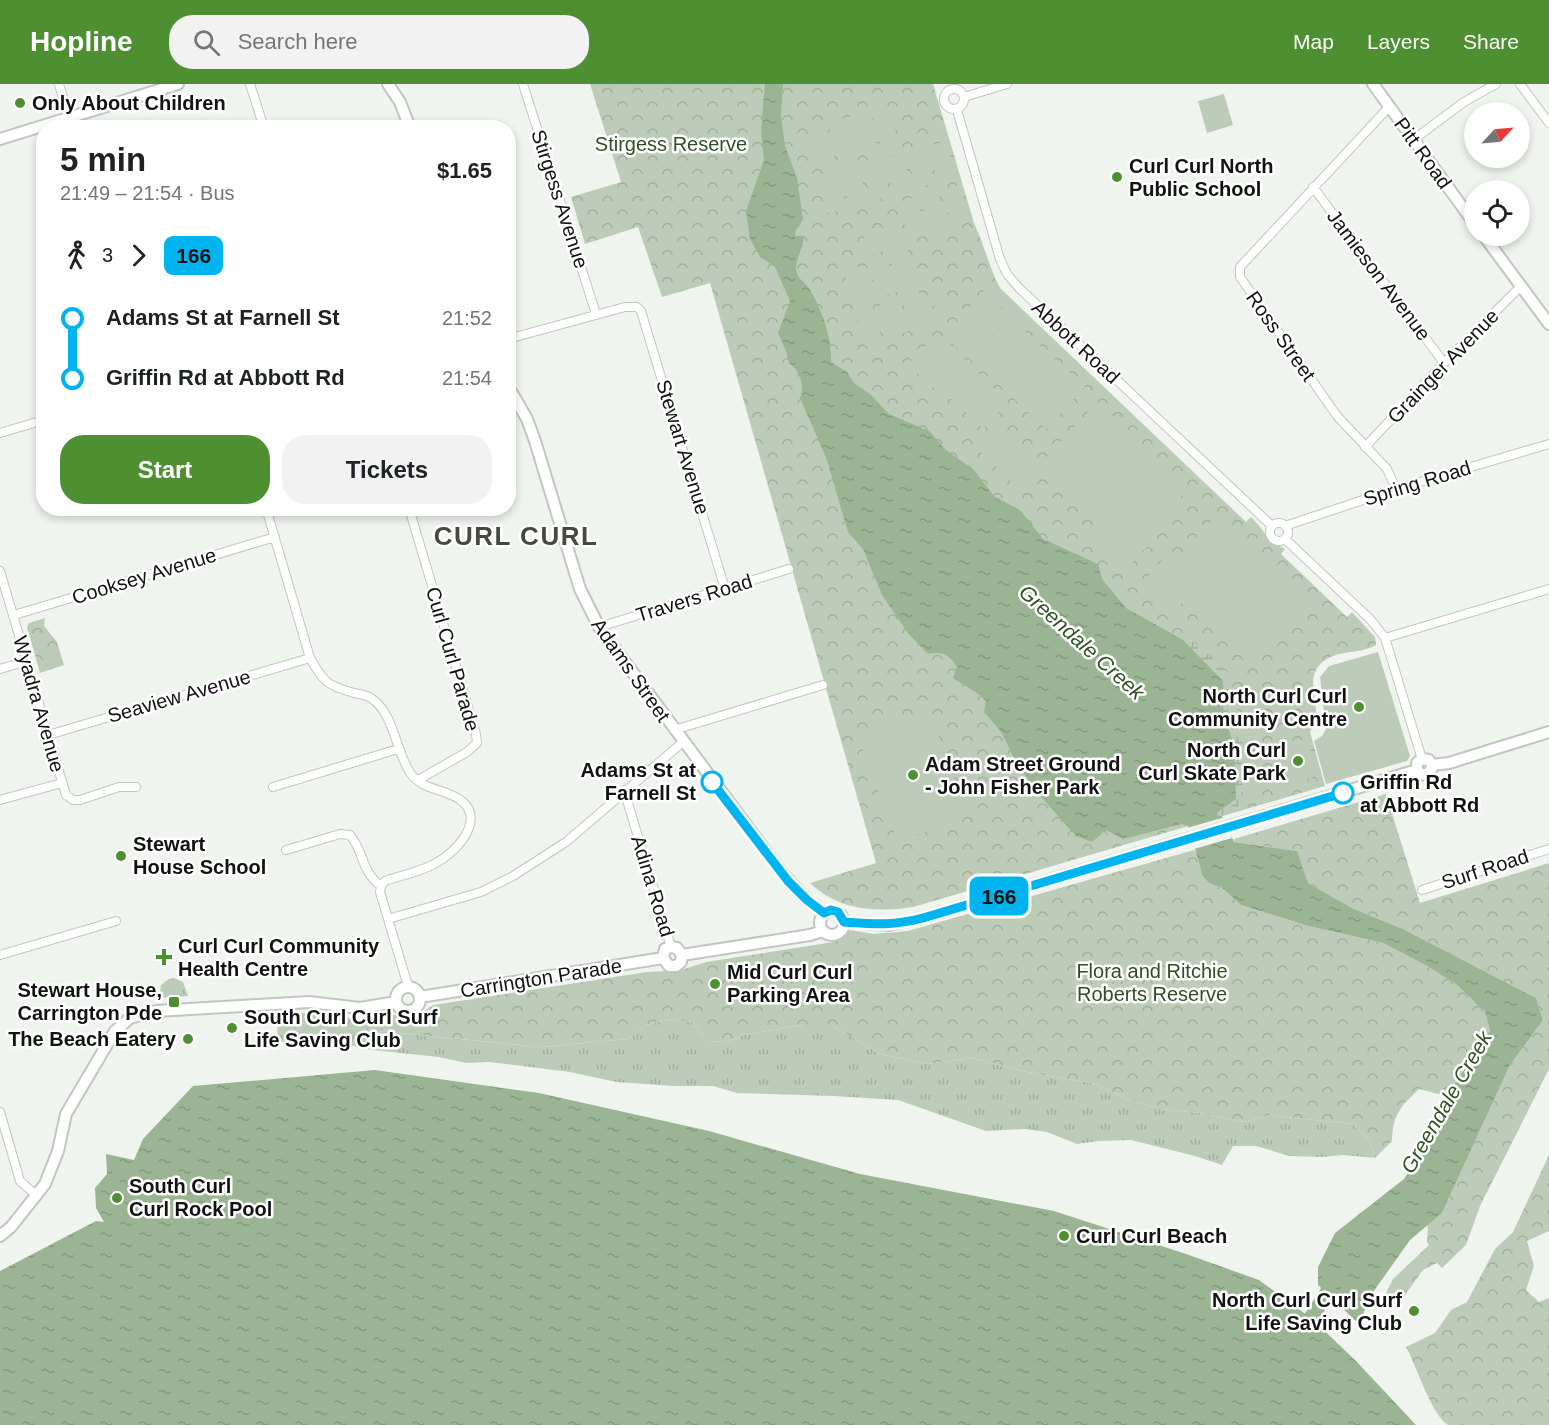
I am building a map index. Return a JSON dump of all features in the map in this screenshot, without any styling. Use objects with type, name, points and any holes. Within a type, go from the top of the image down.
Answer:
[{"type":"main road","points":[[62,120],[178,84]]},
{"type":"main road","points":[[388,84],[400,102],[407,120]]},
{"type":"main road","name":"Pitt Road","points":[[1373,84],[1464,209]]},
{"type":"main road","points":[[0,139],[36,128]]},
{"type":"main road","points":[[1492,246],[1549,324]]},
{"type":"main road","name":"Adams Street","points":[[516,400],[527,419],[535,441],[580,589],[599,627],[782,873],[807,900],[824,913]]},
{"type":"main road","points":[[844,922],[890,925],[908,922],[1417,770],[1417,763],[1449,763],[1549,732]]},
{"type":"main road","points":[[682,955],[823,931],[835,934],[842,930],[844,922],[838,912],[831,910],[824,913],[820,924],[823,931]]},
{"type":"main road","points":[[671,947],[677,948],[682,955],[679,964],[672,966],[666,964],[663,958],[665,949],[671,947]]},
{"type":"main road","name":"Carrington Parade","points":[[420,997],[663,958]]},
{"type":"main road","points":[[408,986],[415,989],[420,997],[419,1005],[412,1011],[403,1010],[396,1002],[398,992],[408,986]]},
{"type":"main road","points":[[0,1236],[11,1227],[37,1196],[52,1169],[66,1114],[115,1031],[130,1018],[147,1012],[178,1009],[309,1002],[360,1008],[396,1002]]},
{"type":"street","points":[[59,84],[69,118]]},
{"type":"street","points":[[250,84],[261,120]]},
{"type":"street","name":"Stirgess Avenue","points":[[523,84],[596,314]]},
{"type":"street","points":[[957,110],[964,103],[964,97],[1007,84]]},
{"type":"street","points":[[1413,140],[1464,102],[1496,84]]},
{"type":"street","points":[[1520,84],[1549,123]]},
{"type":"street","name":"Abbott Road","points":[[964,97],[950,87],[945,93],[944,102],[950,109],[957,110],[1000,259],[1007,274],[1019,288],[1272,526],[1270,532],[1272,538],[1280,542],[1285,539],[1371,620],[1385,638],[1427,762]]},
{"type":"street","name":"Ross Street","points":[[1389,107],[1240,267],[1240,277],[1336,416],[1387,469],[1396,489]]},
{"type":"street","name":"Jamieson Avenue","points":[[1313,187],[1444,363]]},
{"type":"street","name":"Grainger Avenue","points":[[1365,447],[1521,285]]},
{"type":"street","name":"Stewart Avenue","points":[[596,314],[626,307],[637,307],[644,317],[725,589]]},
{"type":"street","points":[[516,337],[596,314]]},
{"type":"street","points":[[0,433],[36,422]]},
{"type":"street","name":"Spring Road","points":[[1285,526],[1396,489],[1549,444]]},
{"type":"street","points":[[268,516],[310,658],[323,680],[337,688],[370,698],[385,713],[398,749],[412,775],[463,802],[470,814],[470,828],[450,853],[435,864],[385,881],[381,886],[380,892],[408,986]]},
{"type":"street","name":"Curl Curl Parade","points":[[411,516],[477,743],[467,752],[418,780]]},
{"type":"street","points":[[1272,526],[1280,523],[1285,526],[1288,531],[1285,539]]},
{"type":"street","name":"Cooksey Avenue","points":[[14,615],[275,537]]},
{"type":"street","name":"Travers Road","points":[[599,627],[789,569]]},
{"type":"street","name":"Wyadra Avenue","points":[[0,571],[66,795],[74,800],[80,800],[119,787],[136,787]]},
{"type":"street","points":[[1385,638],[1549,589]]},
{"type":"street","name":"Seaview Avenue","points":[[48,735],[310,658]]},
{"type":"street","points":[[0,669],[27,661]]},
{"type":"street","points":[[674,730],[823,685]]},
{"type":"street","points":[[388,919],[481,891],[513,876],[566,842],[624,790],[683,742]]},
{"type":"street","points":[[273,788],[398,749]]},
{"type":"street","points":[[0,800],[62,783]]},
{"type":"street","name":"Adina Road","points":[[624,790],[671,947]]},
{"type":"street","points":[[286,850],[340,834],[350,835],[357,843],[367,873],[381,886]]},
{"type":"street","name":"Surf Road","points":[[1422,890],[1549,849]]},
{"type":"street","points":[[0,955],[116,921]]},
{"type":"street","points":[[0,1112],[20,1181],[37,1196]]},
{"type":"green space","name":"Stirgess Reserve","points":[[590,84],[933,84],[974,223],[1000,288],[1246,522],[1251,517],[1270,539],[1285,549],[1281,554],[1347,617],[1352,612],[1375,637],[1376,645],[1364,650],[1333,656],[1315,671],[1313,686],[1316,720],[1310,732],[1325,786],[913,907],[885,910],[845,904],[821,892],[810,883],[876,863],[710,283],[662,297],[638,227],[585,244],[571,197],[621,182]]},
{"type":"green space","points":[[1224,94],[1233,125],[1207,133],[1198,101]]},
{"type":"green space","points":[[888,106],[899,142],[881,147],[871,111]]},
{"type":"green space","points":[[867,112],[877,148],[860,153],[849,117]]},
{"type":"green space","points":[[846,118],[856,154],[838,159],[828,123]]},
{"type":"green space","points":[[825,124],[835,160],[817,165],[807,129]]},
{"type":"green space","points":[[946,141],[956,177],[938,182],[928,146]]},
{"type":"green space","points":[[924,147],[934,183],[916,188],[906,152]]},
{"type":"green space","points":[[902,153],[912,189],[894,194],[883,158]]},
{"type":"green space","points":[[880,159],[890,195],[872,201],[862,164]]},
{"type":"green space","points":[[858,165],[868,202],[850,207],[840,170]]},
{"type":"green space","points":[[836,172],[846,208],[828,213],[818,177]]},
{"type":"green space","points":[[960,185],[970,222],[952,226],[942,190]]},
{"type":"green space","points":[[938,191],[948,228],[930,233],[920,196]]},
{"type":"green space","points":[[916,197],[926,234],[909,239],[898,202]]},
{"type":"green space","points":[[898,228],[903,246],[867,256],[862,238]]},
{"type":"green space","points":[[907,249],[918,285],[900,290],[889,254]]},
{"type":"green space","points":[[886,255],[896,292],[878,297],[868,260]]},
{"type":"green space","points":[[862,266],[872,303],[854,308],[844,271]]},
{"type":"green space","points":[[918,289],[929,325],[911,331],[901,294]]},
{"type":"green space","points":[[985,290],[1002,306],[983,327],[966,311]]},
{"type":"green space","points":[[897,295],[907,332],[889,337],[879,301]]},
{"type":"green space","points":[[950,296],[955,314],[938,319],[933,300]]},
{"type":"green space","points":[[872,305],[882,339],[864,344],[855,310]]},
{"type":"green space","points":[[1004,306],[1021,321],[1001,343],[985,328]]},
{"type":"green space","points":[[963,315],[979,330],[960,351],[944,336]]},
{"type":"green space","points":[[1021,328],[1085,387],[1046,429],[982,369]]},
{"type":"green space","points":[[981,331],[998,346],[979,367],[962,352]]},
{"type":"green space","points":[[938,333],[1008,403],[983,429],[943,391],[940,394],[908,364]]},
{"type":"green space","points":[[1098,402],[1189,488],[1151,529],[1157,536],[1128,567],[1096,537],[1108,524],[1042,462]]},
{"type":"green space","points":[[998,422],[1043,466],[1020,490],[975,447]]},
{"type":"green space","points":[[1216,517],[1307,603],[1252,661],[1186,599],[1173,612],[1142,582],[1171,551],[1178,557]]},
{"type":"green space","points":[[45,618],[44,626],[57,642],[64,665],[40,673],[27,627],[29,623]]},
{"type":"green space","points":[[1184,633],[1228,673],[1230,678],[1244,736],[1244,778],[1237,812],[1217,816],[1234,745],[1220,705],[1223,681],[1183,640]]},
{"type":"green space","name":"North Curl Curl Community Centre","points":[[1378,652],[1410,756],[1407,761],[1326,784],[1314,741],[1322,736],[1326,729],[1320,677],[1329,666]]},
{"type":"green space","name":"Adam Street Ground - John Fisher Park","points":[[928,708],[969,815],[898,842],[857,735]]},
{"type":"green space","name":"North Curl Curl Skate Park","points":[[1307,738],[1317,775],[1285,790],[1282,748]]},
{"type":"green space","points":[[1386,794],[1420,903],[1549,863],[1549,1069],[1480,1206],[1466,1245],[1442,1268],[1437,1263],[1423,1270],[1397,1306],[1379,1307],[1393,1279],[1429,1245],[1427,1242],[1428,1224],[1442,1213],[1510,1065],[1543,1020],[1536,998],[1403,929],[1352,908],[1308,883],[1296,851],[1234,842],[1234,839]]},
{"type":"green space","name":"Flora and Ritchie Roberts Reserve","points":[[1194,850],[1209,883],[1222,888],[1241,905],[1308,926],[1383,943],[1457,985],[1485,1012],[1490,1031],[1446,1096],[1419,1089],[1396,1117],[1392,1141],[1375,1158],[1369,1140],[1353,1124],[1268,1115],[1244,1122],[1200,1113],[1161,1109],[1129,1100],[1096,1084],[1022,1071],[972,1058],[928,1064],[880,1054],[832,1025],[802,1025],[743,1035],[728,1042],[708,1041],[692,1022],[672,1019],[646,1025],[628,1039],[541,1047],[277,1021],[276,1013],[322,1013],[359,1020],[394,1015],[414,1018],[433,1005],[647,972],[681,970],[706,962],[834,942],[851,930],[873,934],[908,931]]},
{"type":"green space","points":[[174,978],[183,982],[188,996],[159,998],[161,985]]},
{"type":"green space","points":[[672,1019],[692,1022],[708,1041],[728,1042],[743,1035],[802,1025],[832,1025],[880,1054],[928,1064],[972,1058],[1022,1071],[1096,1084],[1129,1100],[1161,1109],[1200,1113],[1244,1122],[1268,1115],[1353,1124],[1369,1140],[1375,1158],[1343,1155],[1289,1156],[1256,1146],[1233,1146],[1222,1165],[1131,1140],[1077,1144],[1047,1132],[1025,1129],[986,1131],[898,1100],[737,1093],[713,1086],[616,1082],[570,1072],[489,1062],[466,1063],[439,1057],[372,1050],[336,1042],[282,1042],[278,1041],[277,1021],[541,1047],[628,1039],[646,1025]]},
{"type":"green space","points":[[1549,1155],[1549,1231],[1527,1241],[1534,1266],[1526,1290],[1539,1302],[1549,1298],[1549,1425],[1448,1425],[1430,1401],[1406,1347],[1435,1333],[1451,1310],[1467,1302],[1495,1249],[1513,1232]]},
{"type":"water","points":[[765,84],[783,84],[781,115],[785,146],[797,178],[803,220],[795,236],[804,236],[796,271],[813,295],[822,314],[830,343],[831,362],[847,372],[854,383],[870,394],[889,414],[929,431],[946,450],[974,470],[994,496],[1021,511],[1043,539],[1098,564],[1102,579],[1126,608],[1183,640],[1223,681],[1220,705],[1234,745],[1236,799],[1218,812],[1217,816],[1222,816],[1234,842],[1297,851],[1308,883],[1352,908],[1403,929],[1536,998],[1543,1020],[1510,1065],[1442,1213],[1410,1240],[1371,1295],[1359,1324],[1318,1285],[1318,1267],[1335,1233],[1404,1179],[1426,1146],[1429,1122],[1490,1031],[1485,1012],[1457,985],[1383,943],[1308,926],[1241,905],[1222,888],[1209,883],[1203,876],[1188,826],[1182,824],[1123,839],[1106,830],[1092,842],[1076,836],[1043,799],[1016,763],[1002,733],[984,712],[986,701],[975,691],[953,678],[957,667],[948,656],[942,653],[928,654],[908,633],[882,595],[863,549],[848,532],[827,460],[800,398],[801,379],[789,363],[778,333],[790,301],[775,267],[760,257],[750,239],[746,211],[764,160],[761,131]]},
{"type":"water","points":[[375,1070],[539,1093],[709,1131],[860,1174],[1054,1211],[1189,1255],[1259,1280],[1311,1318],[1356,1361],[1416,1425],[0,1425],[0,1271],[96,1221],[104,1222],[96,1208],[95,1188],[107,1174],[106,1154],[134,1160],[143,1139],[193,1086]]},
{"type":"pier","points":[[1225,817],[1232,838],[1194,849],[1187,828]]},
{"type":"waterway","name":"Greendale Creek","points":[[1311,1318],[1327,1293],[1332,1276]]},
{"type":"bus line","name":"166","points":[[712,782],[782,873],[807,900],[824,913],[831,910],[838,912],[844,922],[875,925],[890,925],[923,918],[1343,793]]},
{"type":"place","name":"Only About Children","points":[[20,103]]},
{"type":"place","name":"Curl Curl North Public School","points":[[1117,177]]},
{"type":"place","name":"North Curl Curl Community Centre","points":[[1359,707]]},
{"type":"place","name":"North Curl Curl Skate Park","points":[[1298,761]]},
{"type":"place","name":"Adam Street Ground - John Fisher Park","points":[[913,775]]},
{"type":"place","name":"Adams St at Farnell St","points":[[712,782]]},
{"type":"place","name":"Griffin Rd at Abbott Rd","points":[[1343,793]]},
{"type":"place","name":"Stewart House School","points":[[121,856]]},
{"type":"place","name":"Curl Curl Community Health Centre","points":[[164,957]]},
{"type":"place","name":"Mid Curl Curl Parking Area","points":[[715,984]]},
{"type":"place","name":"Stewart House, Carrington Pde","points":[[174,1002]]},
{"type":"place","name":"South Curl Curl Surf Life Saving Club","points":[[232,1028]]},
{"type":"place","name":"The Beach Eatery","points":[[188,1039]]},
{"type":"place","name":"South Curl Curl Rock Pool","points":[[117,1198]]},
{"type":"place","name":"Curl Curl Beach","points":[[1064,1236]]},
{"type":"place","name":"North Curl Curl Surf Life Saving Club","points":[[1414,1311]]},
{"type":"district","name":"CURL CURL","points":[[516,536]]}]
